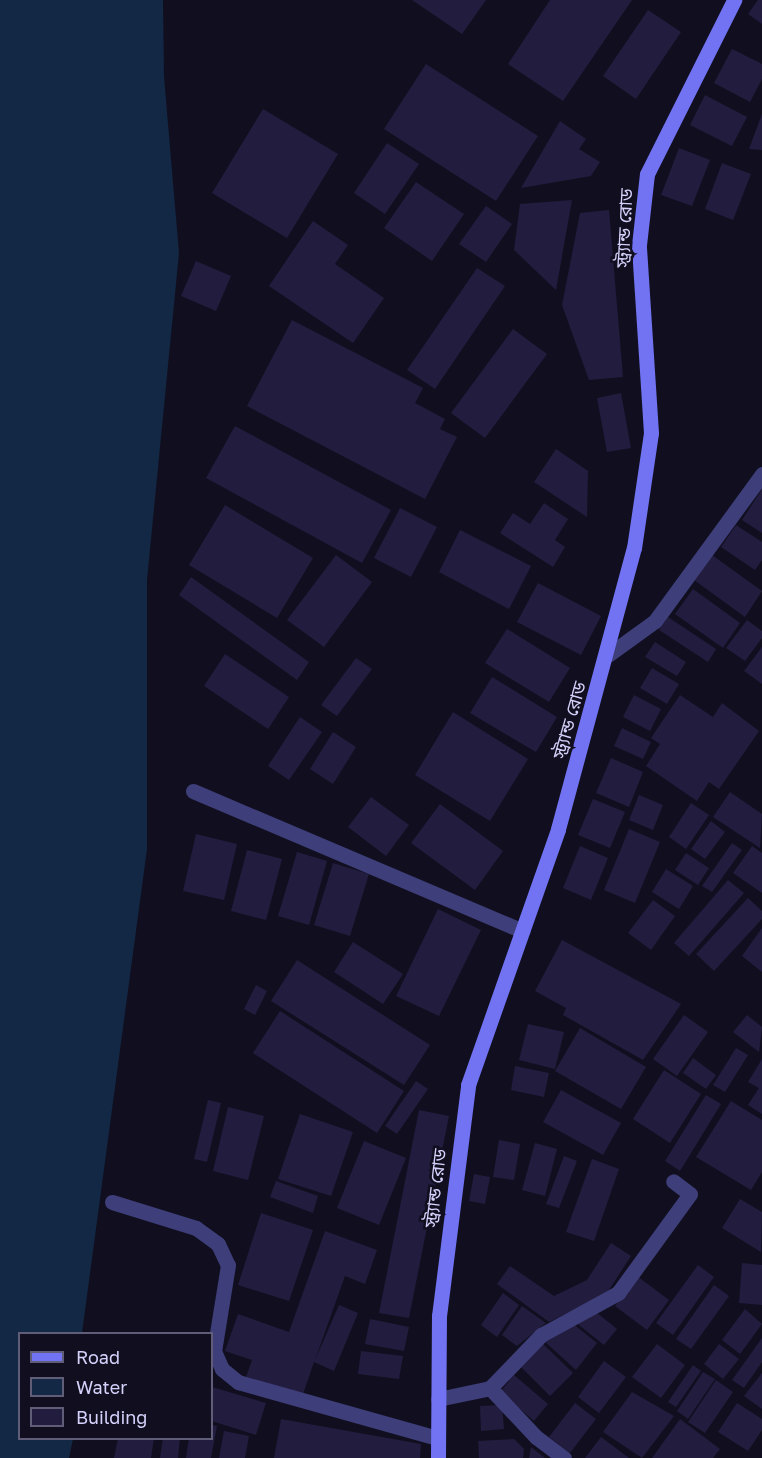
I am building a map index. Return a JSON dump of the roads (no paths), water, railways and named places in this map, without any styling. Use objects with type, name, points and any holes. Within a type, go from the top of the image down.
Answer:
[{"type":"main road","name":"স্ট্র্যান্ড রোড","points":[[438,1458],[439,1316],[468,1085],[524,931],[608,655],[634,548],[651,433],[639,245],[647,174],[734,0]]},
{"type":"street","points":[[608,655],[655,621],[762,474]]},
{"type":"street","points":[[193,791],[524,931]]},
{"type":"street","points":[[438,1399],[490,1388],[541,1335],[618,1293],[690,1194],[673,1181]]},
{"type":"street","points":[[112,1202],[196,1228],[218,1244],[228,1265],[213,1351],[222,1369],[238,1382],[437,1438]]},
{"type":"street","points":[[490,1388],[536,1437],[564,1458]]},
{"type":"water","points":[[0,0],[163,0],[164,77],[179,253],[147,580],[147,849],[82,1332],[18,1332],[18,1440],[73,1440],[69,1458],[0,1458]]}]
